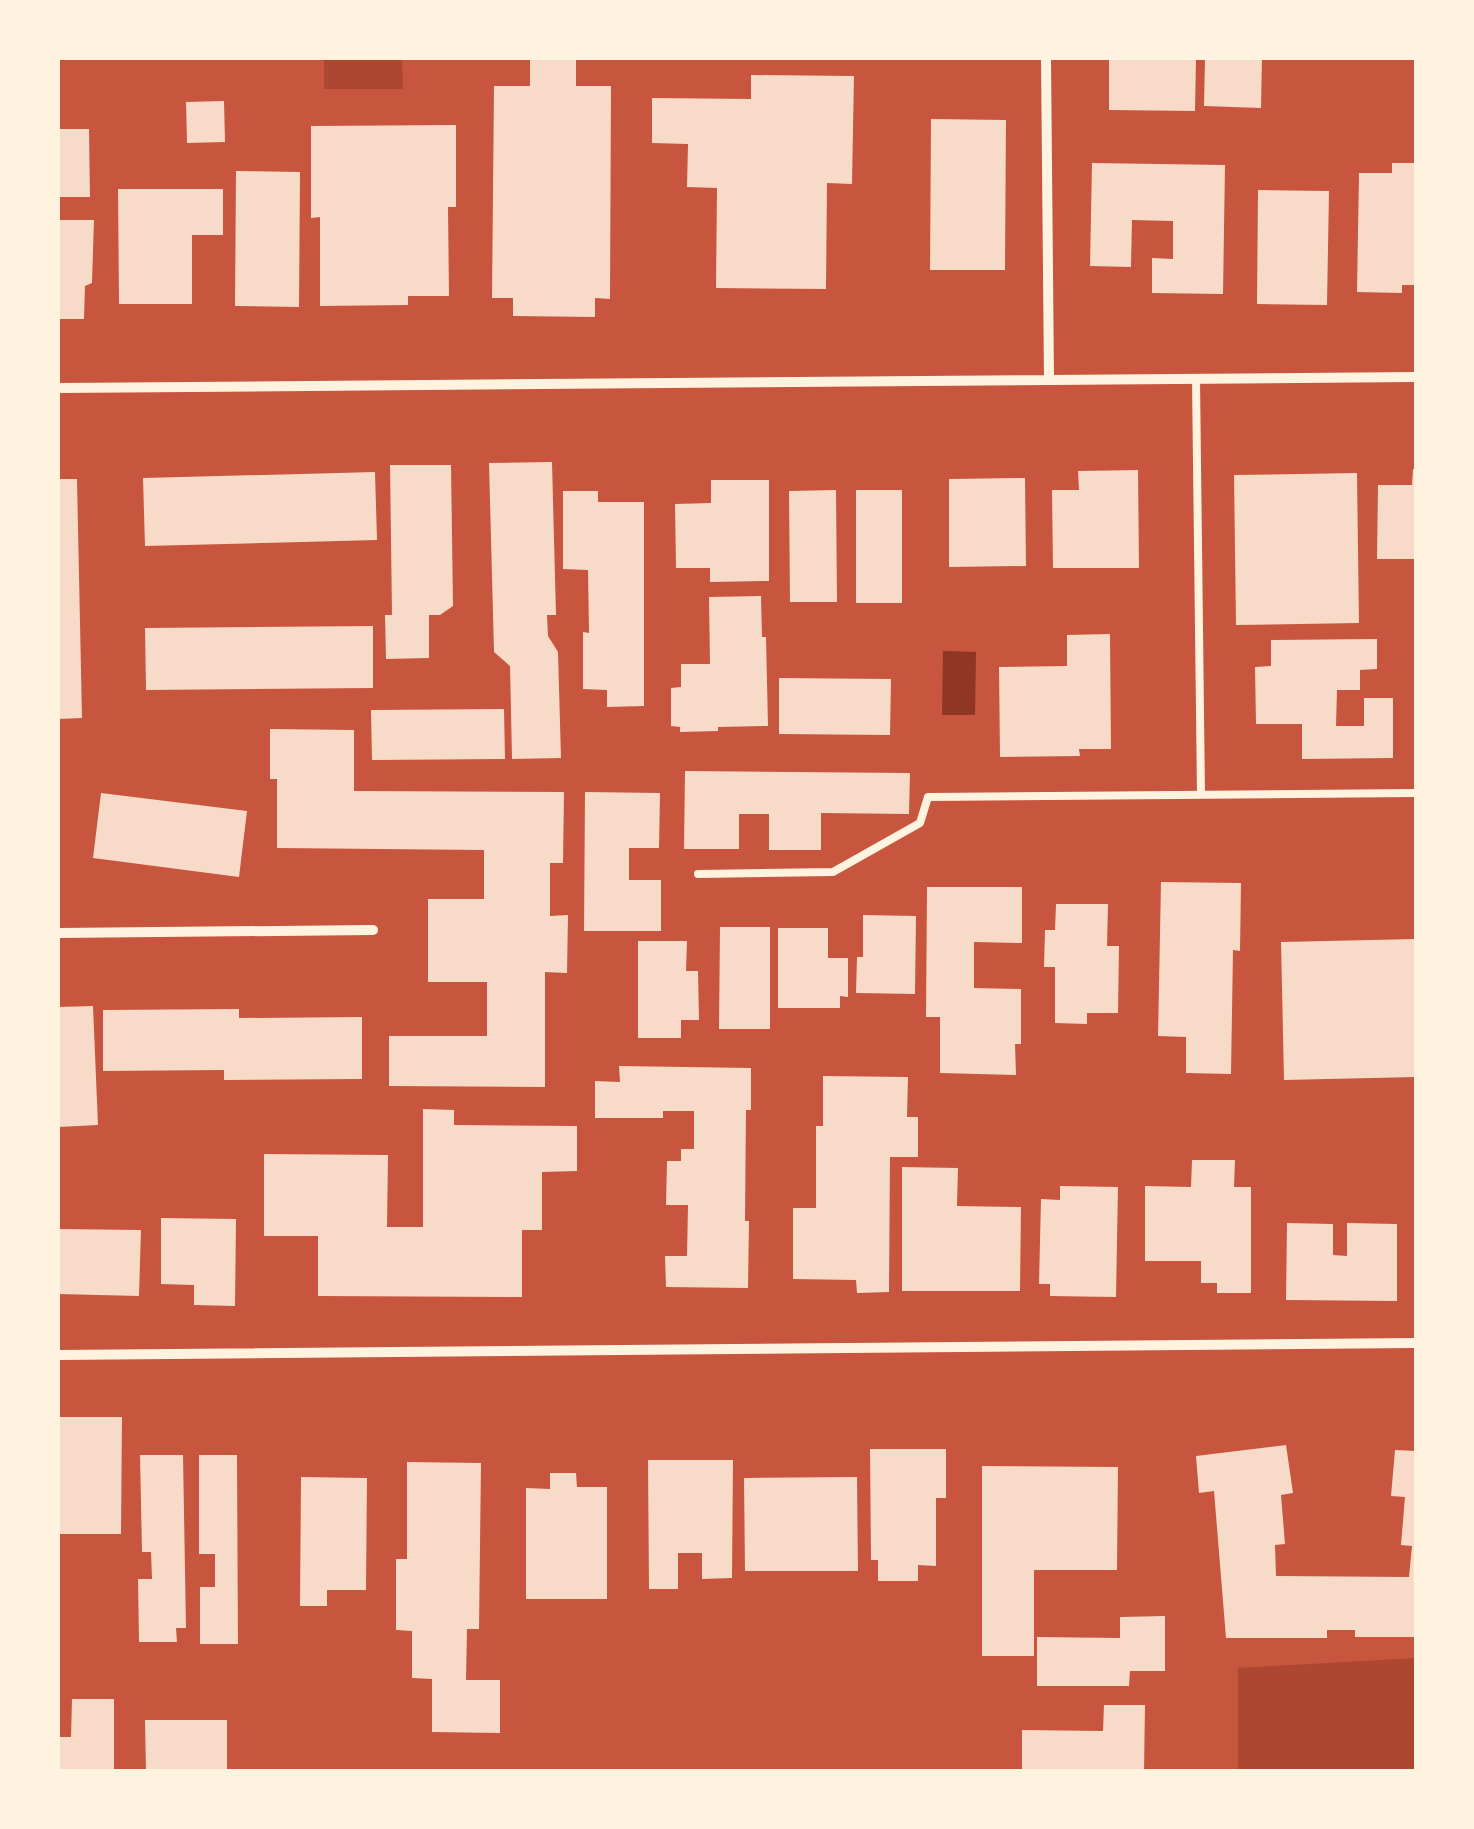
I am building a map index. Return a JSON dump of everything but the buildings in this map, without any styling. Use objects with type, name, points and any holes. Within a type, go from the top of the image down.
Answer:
[{"type":"street","points":[[1046,58],[1049,380]]},
{"type":"street","points":[[58,388],[1416,377]]},
{"type":"street","points":[[58,932],[373,930]]},
{"type":"street","points":[[58,1355],[1416,1343]]},
{"type":"lane","points":[[1196,379],[1202,795]]},
{"type":"lane","points":[[698,874],[832,872],[920,823],[928,797],[1416,793]]},
{"type":"shaded area","points":[[324,58],[400,58],[403,89],[324,89]]},
{"type":"shaded area","points":[[943,651],[976,652],[975,715],[942,715]]},
{"type":"shaded area","points":[[1416,1658],[1416,1771],[1238,1771],[1238,1668]]}]
